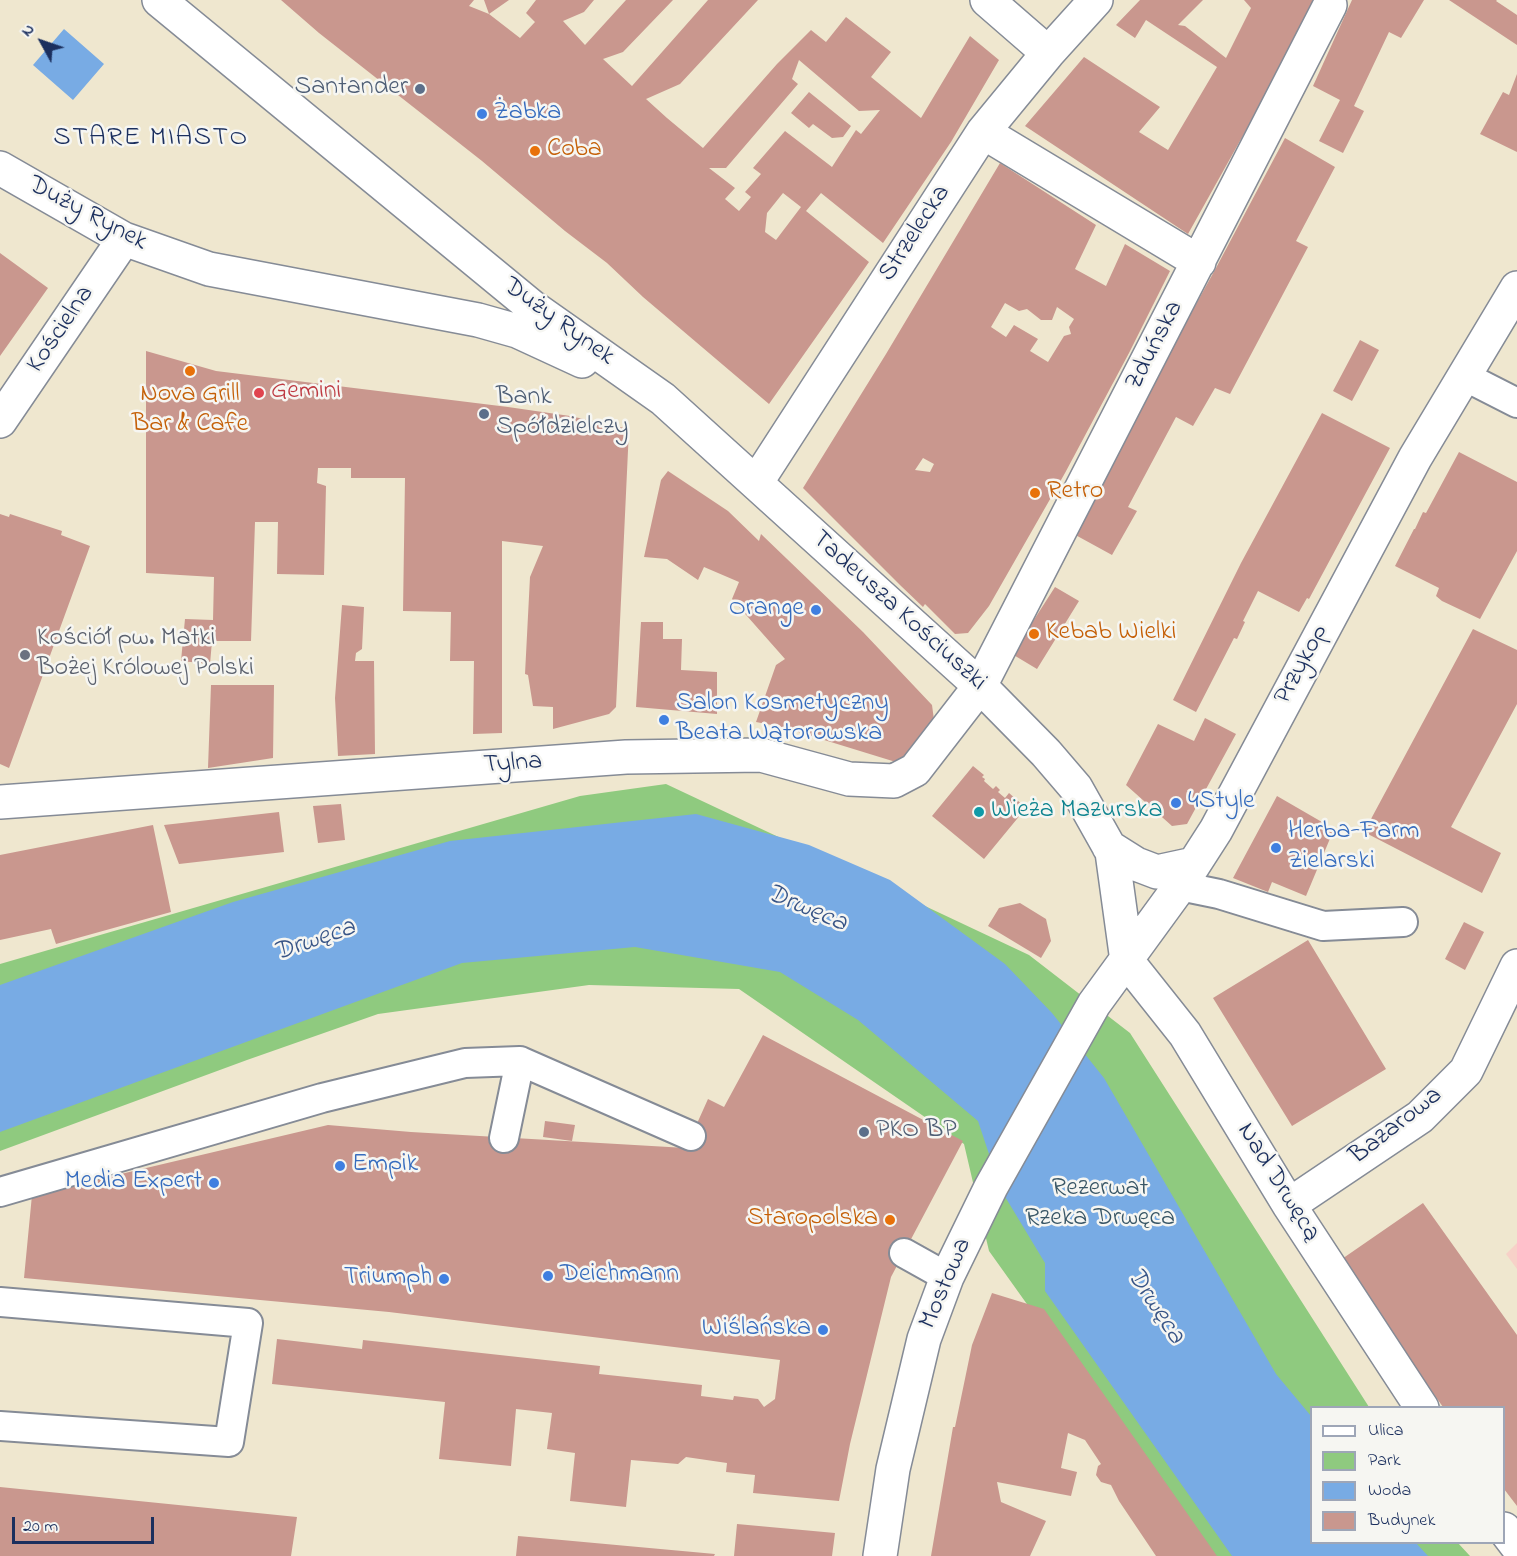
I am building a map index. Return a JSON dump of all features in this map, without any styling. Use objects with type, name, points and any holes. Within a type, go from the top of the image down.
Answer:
[{"type":"street","name":"Duży Rynek","points":[[159,0],[531,306],[663,399]]},
{"type":"street","points":[[987,0],[1048,52]]},
{"type":"street","name":"Strzelecka","points":[[756,483],[982,132],[1048,52],[1096,0]]},
{"type":"street","name":"Zduńska","points":[[980,686],[1330,5]]},
{"type":"street","points":[[982,132],[1199,262]]},
{"type":"street","name":"Duży Rynek","points":[[0,168],[124,239],[209,269],[478,320],[517,331],[663,399]]},
{"type":"street","name":"Kościelna","points":[[0,421],[124,239]]},
{"type":"street","name":"Przykop","points":[[1078,1035],[1094,1004],[1127,961],[1216,830],[1415,458],[1517,288]]},
{"type":"street","name":"Tadeusza Kościuszki","points":[[663,399],[980,686],[1046,753],[1076,788],[1112,852],[1127,961]]},
{"type":"street","name":"Tylna","points":[[0,802],[626,758],[761,755],[849,779],[894,782],[915,770],[980,686]]},
{"type":"street","points":[[1108,847],[1136,864],[1157,872],[1187,875]]},
{"type":"street","name":"Nad Drwęcą","points":[[1127,961],[1185,1034],[1289,1205],[1421,1406]]},
{"type":"street","name":"Bazarowa","points":[[1289,1205],[1420,1117],[1466,1071],[1517,966]]},
{"type":"street","name":"Mostowa","points":[[880,1556],[893,1469],[924,1339],[947,1277],[991,1187],[1078,1035]]},
{"type":"street","points":[[1505,1531],[1517,1546]]},
{"type":"lane","points":[[1464,376],[1517,403]]},
{"type":"lane","points":[[1187,875],[1219,894],[1323,926],[1403,922]]},
{"type":"lane","points":[[0,1192],[322,1098],[465,1063],[520,1061],[691,1136]]},
{"type":"lane","points":[[504,1138],[520,1061]]},
{"type":"lane","points":[[904,1253],[947,1277]]},
{"type":"lane","points":[[0,1302],[248,1323],[229,1442],[0,1426]]},
{"type":"shaded area","points":[[1517,1243],[1517,1269],[1506,1254]]},
{"type":"green space","name":"Rezerwat Rzeka Drwęca","points":[[666,784],[1029,955],[1130,1033],[1368,1406],[1310,1406],[1310,1544],[1459,1544],[1470,1556],[1207,1556],[989,1251],[964,1144],[739,989],[589,985],[378,1014],[0,1151],[0,964],[580,796]]},
{"type":"water","points":[[64,29],[104,64],[73,100],[33,65]]},
{"type":"water","name":"Rezerwat Rzeka Drwęca","points":[[696,814],[809,845],[890,880],[1005,964],[1052,1013],[1104,1078],[1276,1374],[1310,1415],[1310,1544],[1417,1544],[1428,1556],[1232,1556],[1045,1291],[1045,1263],[1001,1190],[978,1121],[858,1020],[780,972],[635,947],[462,963],[0,1132],[0,985],[233,902],[450,841]]},
{"type":"building","points":[[281,0],[474,0],[469,6],[489,14],[520,38],[535,22],[526,13],[536,0],[594,0],[584,12],[563,21],[585,45],[626,0],[673,0],[623,52],[603,59],[632,86],[708,0],[758,0],[680,84],[646,99],[703,148],[777,64],[811,30],[826,42],[846,17],[891,52],[871,77],[921,118],[970,36],[999,60],[951,142],[883,243],[821,193],[806,211],[869,262],[769,404],[643,297],[607,263],[319,33]],"holes":[[[799,60],[859,111],[880,110],[861,134],[856,130],[832,167],[785,131],[753,168],[761,174],[745,192],[751,197],[739,211],[725,199],[735,188],[709,168],[726,168],[798,84],[792,79]],[[783,193],[801,207],[776,240],[765,232],[767,213]]]},
{"type":"building","points":[[484,0],[509,0],[489,14]]},
{"type":"building","points":[[1140,0],[1203,0],[1178,25],[1185,26],[1226,58],[1251,8],[1244,0],[1312,0],[1317,3],[1188,234],[1025,126],[1084,57],[1160,107],[1139,132],[1168,150],[1217,67],[1146,20],[1135,38],[1116,25]]},
{"type":"building","points":[[1352,0],[1424,0],[1401,38],[1389,32],[1354,106],[1364,111],[1343,153],[1319,141],[1340,100],[1313,86]]},
{"type":"building","points":[[1449,0],[1497,0],[1517,15],[1517,45]]},
{"type":"building","points":[[1517,74],[1517,152],[1480,134],[1503,92],[1509,95]]},
{"type":"building","points":[[809,92],[851,126],[843,137],[832,138],[813,124],[809,128],[791,113]]},
{"type":"building","points":[[1285,138],[1335,167],[1296,241],[1308,247],[1230,394],[1215,388],[1193,426],[1176,417],[1128,507],[1137,511],[1112,555],[1070,532]]},
{"type":"building","points":[[1000,163],[1096,225],[1075,269],[1106,286],[1125,244],[1170,271],[1065,473],[989,606],[968,633],[955,634],[925,604],[923,607],[803,488]],"holes":[[[1005,303],[1019,311],[1027,309],[1041,320],[1052,320],[1057,307],[1074,319],[1069,327],[1071,334],[1064,336],[1048,362],[1030,351],[1038,339],[1014,325],[1006,337],[991,327]],[[923,458],[934,464],[930,472],[915,470]]]},
{"type":"building","points":[[0,253],[48,288],[0,356]]},
{"type":"building","points":[[1360,340],[1379,350],[1352,401],[1333,391]]},
{"type":"building","points":[[146,351],[216,371],[508,407],[570,416],[629,429],[616,707],[609,714],[553,729],[553,707],[533,706],[528,675],[525,674],[530,577],[543,546],[502,541],[502,733],[473,734],[474,661],[450,661],[451,612],[403,611],[405,478],[351,478],[351,468],[318,468],[317,483],[326,486],[324,575],[277,574],[278,522],[255,522],[251,641],[212,641],[210,664],[181,661],[185,619],[213,620],[214,577],[146,573]]},
{"type":"building","points":[[1322,413],[1390,448],[1309,599],[1307,598],[1299,612],[1258,591],[1237,639],[1234,638],[1196,712],[1173,700],[1241,563]]},
{"type":"building","points":[[1459,452],[1517,482],[1517,551],[1480,619],[1442,601],[1436,596],[1439,588],[1395,566],[1423,512],[1426,513]]},
{"type":"building","points":[[668,471],[728,511],[759,541],[761,534],[863,632],[932,705],[934,720],[899,763],[782,727],[756,722],[776,665],[785,659],[732,599],[739,582],[704,567],[698,580],[667,559],[644,557],[661,480]]},
{"type":"building","name":"Kościół pw. Matki Bożej Królowej Polski","points":[[0,514],[9,517],[10,514],[62,531],[61,535],[90,546],[9,768],[0,764]]},
{"type":"building","points":[[1055,587],[1079,601],[1037,669],[1012,654]]},
{"type":"building","points":[[342,605],[364,607],[362,649],[356,653],[355,661],[374,661],[375,754],[338,756],[335,698]]},
{"type":"building","points":[[641,622],[663,622],[663,639],[682,639],[681,670],[717,672],[717,714],[636,707]]},
{"type":"building","points":[[1473,629],[1517,650],[1517,704],[1451,827],[1501,853],[1482,893],[1364,832]]},
{"type":"building","points":[[211,685],[274,685],[273,758],[208,768]]},
{"type":"building","points":[[1205,718],[1236,734],[1187,824],[1172,826],[1126,785],[1158,724],[1194,741]]},
{"type":"building","name":"Wieża Mazurska","points":[[973,766],[984,775],[982,777],[984,781],[993,789],[996,786],[1000,790],[998,792],[1005,798],[1009,793],[1026,808],[984,859],[932,816]]},
{"type":"building","points":[[1277,796],[1334,829],[1306,896],[1272,882],[1268,892],[1233,878]]},
{"type":"building","points":[[341,804],[345,840],[318,843],[313,806]]},
{"type":"building","points":[[279,812],[284,852],[179,864],[164,825]]},
{"type":"building","points":[[153,825],[171,912],[56,944],[51,929],[0,940],[0,855]]},
{"type":"building","points":[[1020,903],[1046,919],[1051,941],[1041,958],[988,926],[999,908]]},
{"type":"building","points":[[1464,922],[1484,932],[1465,970],[1445,959]]},
{"type":"building","points":[[1308,940],[1386,1069],[1292,1126],[1213,998]]},
{"type":"building","points":[[763,1035],[963,1141],[891,1277],[850,1444],[839,1501],[753,1493],[755,1475],[726,1472],[727,1463],[686,1457],[678,1464],[631,1460],[626,1507],[570,1501],[575,1453],[547,1449],[552,1413],[516,1409],[511,1466],[439,1459],[445,1402],[272,1384],[277,1339],[362,1349],[363,1340],[600,1366],[599,1374],[702,1385],[701,1396],[733,1400],[734,1396],[758,1399],[764,1407],[775,1399],[780,1360],[389,1312],[24,1278],[32,1195],[328,1125],[686,1148],[708,1099],[724,1107]]},
{"type":"building","points":[[545,1121],[575,1125],[572,1141],[543,1137]]},
{"type":"building","points":[[1423,1203],[1517,1335],[1517,1506],[1505,1490],[1505,1406],[1442,1406],[1339,1261]]},
{"type":"building","points":[[992,1293],[1044,1309],[1217,1556],[1156,1556],[1119,1501],[1111,1485],[1101,1482],[1096,1475],[1098,1466],[1101,1464],[1085,1440],[1068,1433],[1061,1468],[1077,1472],[1071,1496],[997,1482],[1001,1502],[1046,1521],[1030,1556],[931,1556],[953,1427],[955,1427],[972,1345]]},
{"type":"building","points":[[0,1487],[297,1517],[291,1556],[0,1556]]},
{"type":"building","points":[[737,1524],[835,1533],[832,1556],[734,1556]]},
{"type":"building","points":[[518,1536],[715,1554],[714,1556],[516,1556]]},
{"type":"place","name":"Santander","points":[[420,89]]},
{"type":"place","name":"Żabka","points":[[482,114]]},
{"type":"place","name":"Coba","points":[[535,151]]},
{"type":"place","name":"Nova Grill Bar & Cafe","points":[[190,371]]},
{"type":"place","name":"Gemini","points":[[259,393]]},
{"type":"place","name":"Bank Spółdzielczy","points":[[484,414]]},
{"type":"place","name":"Retro","points":[[1035,493]]},
{"type":"place","name":"Orange","points":[[816,610]]},
{"type":"place","name":"Kebab Wielki","points":[[1034,634]]},
{"type":"place","name":"Kościół pw. Matki Bożej Królowej Polski","points":[[25,655]]},
{"type":"place","name":"Salon Kosmetyczny Beata Wątorowska","points":[[664,720]]},
{"type":"place","name":"4Style","points":[[1176,803]]},
{"type":"place","name":"Wieża Mazurska","points":[[979,812]]},
{"type":"place","name":"Herba-Farm Zielarski","points":[[1276,848]]},
{"type":"place","name":"PKO BP","points":[[864,1132]]},
{"type":"place","name":"Empik","points":[[340,1166]]},
{"type":"place","name":"Media Expert","points":[[214,1183]]},
{"type":"place","name":"Staropolska","points":[[890,1220]]},
{"type":"place","name":"Deichmann","points":[[548,1276]]},
{"type":"place","name":"Triumph","points":[[444,1279]]},
{"type":"place","name":"Wiślańska","points":[[823,1330]]},
{"type":"district","name":"STARE MIASTO","points":[[151,140]]},
{"type":"water label","name":"Drwęca","points":[[806,910]]},
{"type":"water label","name":"Drwęca","points":[[315,942]]},
{"type":"water label","name":"Drwęca","points":[[1154,1307]]}]
